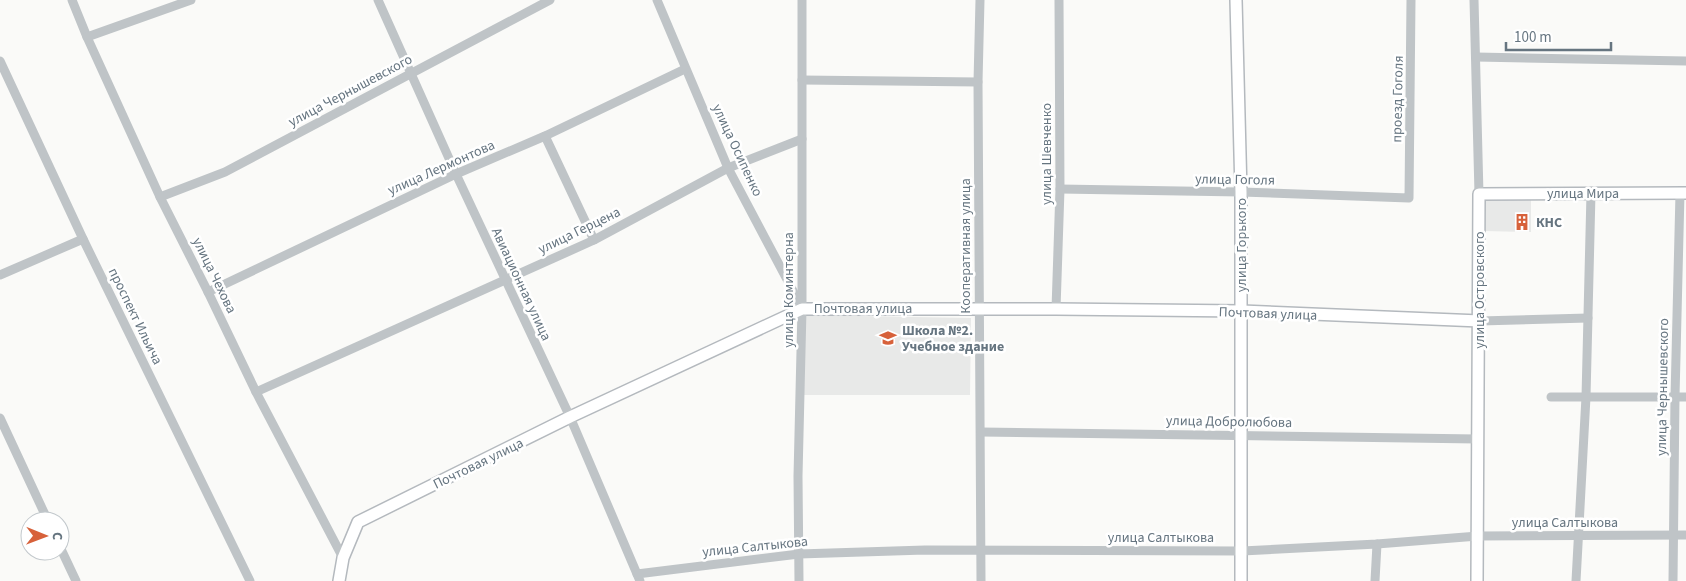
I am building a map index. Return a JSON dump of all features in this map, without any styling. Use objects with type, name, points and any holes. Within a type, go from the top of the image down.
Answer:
[{"type":"street","name":"улица Чехова","points":[[72,0],[160,197],[256,392],[343,558]]},
{"type":"street","points":[[87,37],[191,0]]},
{"type":"street","name":"Авиационная улица","points":[[378,0],[456,174],[570,418],[638,578]]},
{"type":"street","name":"улица Чернышевского","points":[[160,197],[225,172],[550,0]]},
{"type":"street","name":"улица Осипенко","points":[[657,0],[728,168],[802,309]]},
{"type":"street","name":"улица Коминтерна","points":[[799,581],[798,466],[802,309],[802,0]]},
{"type":"street","name":"Кооперативная улица","points":[[980,0],[978,82],[981,581]]},
{"type":"street","name":"улица Шевченко","points":[[1056,308],[1060,189],[1059,0]]},
{"type":"street","name":"улица Горького","points":[[1236,0],[1241,192],[1241,581]]},
{"type":"street","name":"проезд Гоголя","points":[[1409,198],[1411,0]]},
{"type":"street","name":"улица Островского","points":[[1474,0],[1480,321],[1477,581]]},
{"type":"street","points":[[1476,57],[1686,61]]},
{"type":"street","name":"проспект Ильича","points":[[0,61],[83,239],[250,581]]},
{"type":"street","name":"улица Лермонтова","points":[[208,292],[456,174],[545,136],[686,69]]},
{"type":"street","points":[[802,80],[978,82]]},
{"type":"street","points":[[545,136],[594,240]]},
{"type":"street","name":"улица Герцена","points":[[256,392],[594,240],[728,168],[802,139]]},
{"type":"street","name":"улица Гоголя","points":[[1060,189],[1241,192],[1409,198]]},
{"type":"street","points":[[1576,581],[1586,397],[1591,193]]},
{"type":"street","name":"улица Чернышевского","points":[[1673,581],[1675,397],[1683,193]]},
{"type":"street","name":"улица Мира","points":[[1479,194],[1683,193]]},
{"type":"street","points":[[0,275],[83,239]]},
{"type":"street","name":"Почтовая улица","points":[[339,581],[343,558],[358,522],[570,418],[802,309],[1056,308],[1242,311],[1480,321]]},
{"type":"street","points":[[1480,321],[1588,318]]},
{"type":"street","points":[[1551,397],[1686,397]]},
{"type":"street","points":[[0,418],[43,511]]},
{"type":"street","name":"улица Добролюбова","points":[[981,432],[1478,438]]},
{"type":"street","name":"улица Салтыкова","points":[[638,578],[799,554],[925,550],[1242,551],[1377,544],[1478,536],[1686,535]]},
{"type":"street","points":[[1376,581],[1377,544]]},
{"type":"street","points":[[67,561],[76,581]]},
{"type":"shaded area","points":[[1485,198],[1531,199],[1531,232],[1484,231]]},
{"type":"shaded area","name":"Школа №2. Учебное здание","points":[[805,315],[971,318],[970,395],[804,395]]},
{"type":"place","name":"КНС","points":[[1522,222]]},
{"type":"place","name":"Школа №2. Учебное здание","points":[[888,338]]}]
